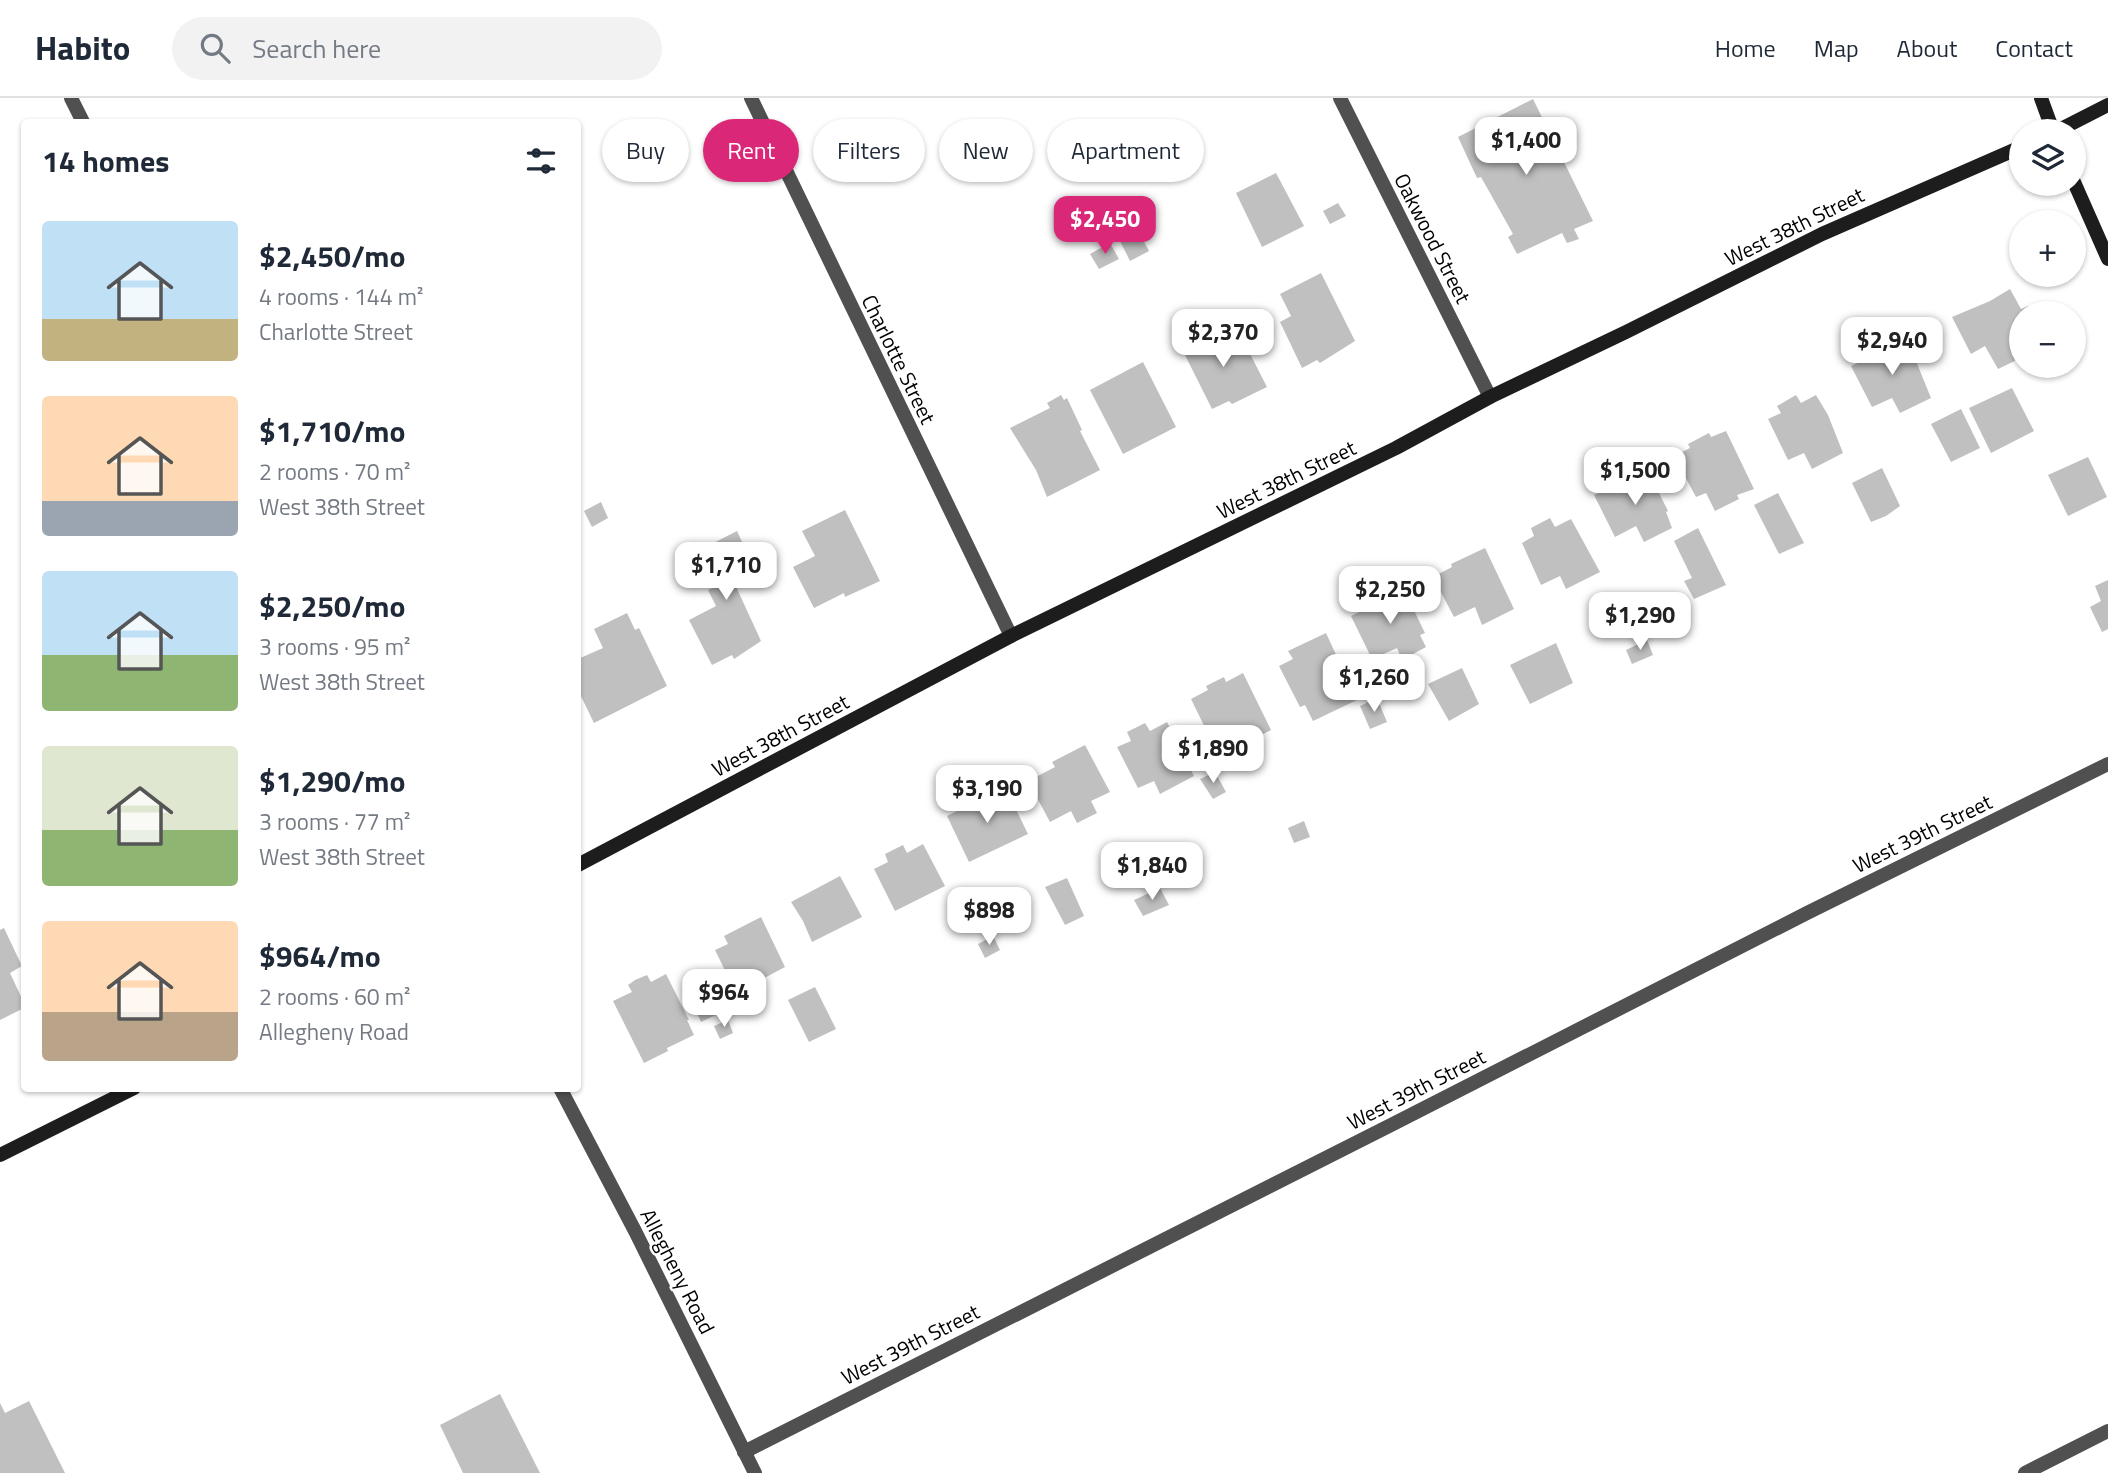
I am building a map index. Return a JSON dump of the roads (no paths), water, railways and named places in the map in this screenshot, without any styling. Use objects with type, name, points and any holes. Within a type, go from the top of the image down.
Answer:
[{"type":"main road","points":[[2041,98],[2050,119]]},
{"type":"main road","points":[[2079,119],[2108,105]]},
{"type":"main road","name":"West 38th Street","points":[[581,862],[1011,636],[1352,470],[1490,397],[1822,234],[2009,152]]},
{"type":"main road","points":[[2080,196],[2108,259]]},
{"type":"main road","points":[[0,1155],[126,1092]]},
{"type":"street","points":[[71,98],[82,119]]},
{"type":"street","name":"Charlotte Street","points":[[751,98],[1011,636]]},
{"type":"street","name":"Oakwood Street","points":[[1340,98],[1490,397]]},
{"type":"street","name":"West 39th Street","points":[[744,1452],[1795,919],[2108,764]]},
{"type":"street","name":"Allegheny Road","points":[[562,1092],[635,1231],[755,1473]]},
{"type":"street","points":[[2025,1473],[2108,1431]]}]
